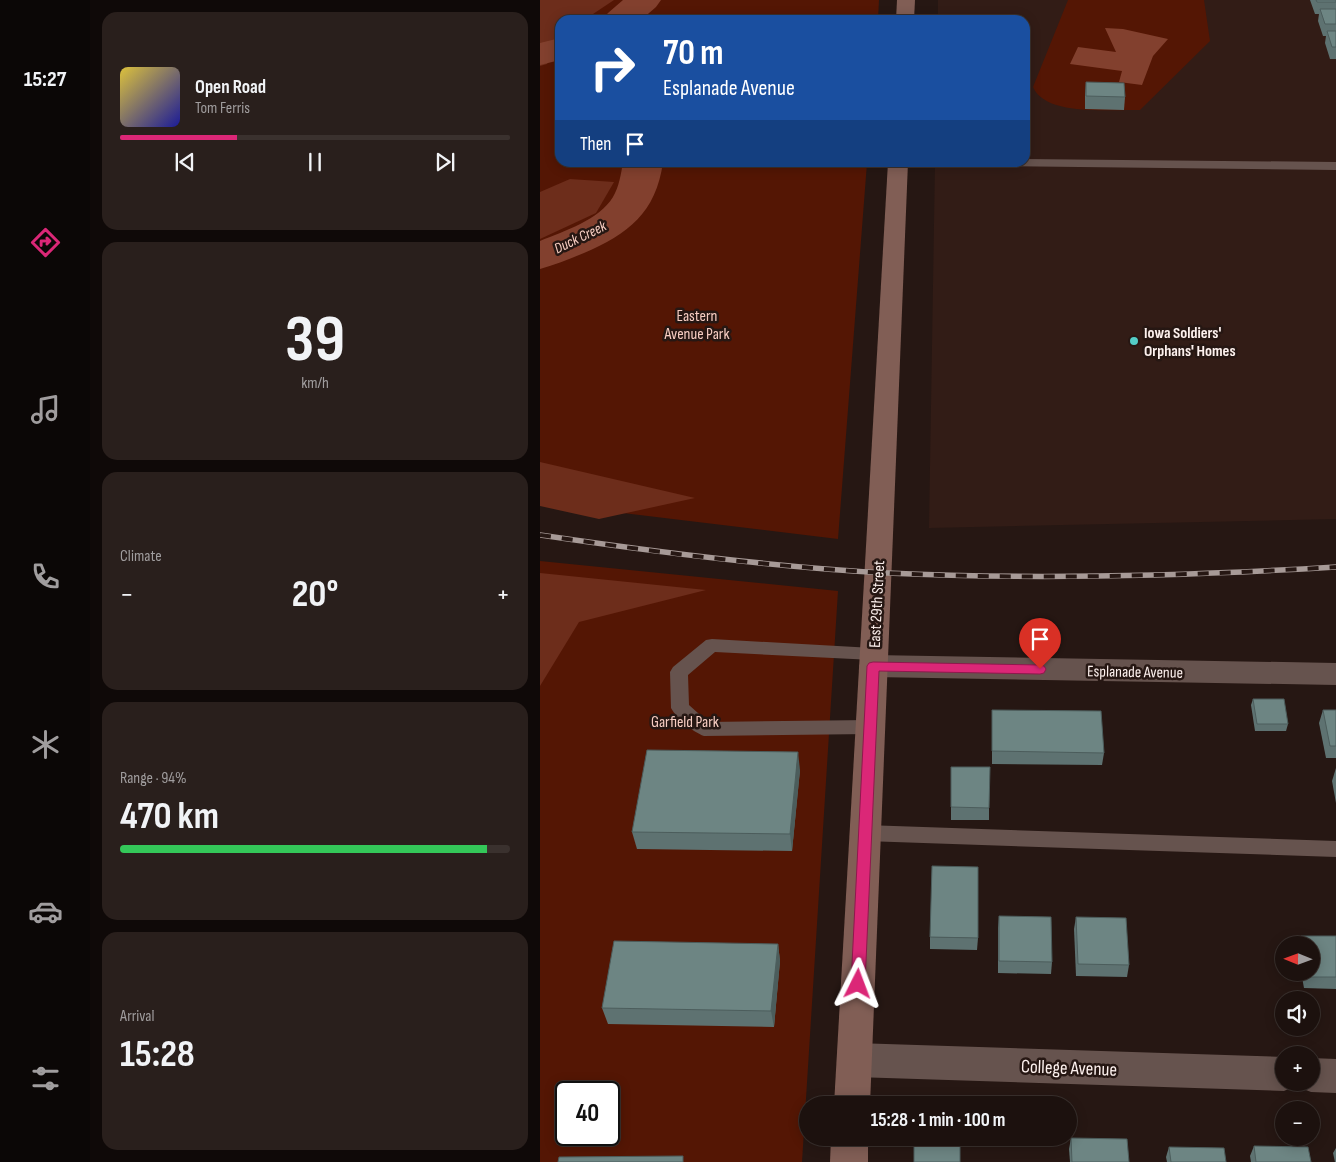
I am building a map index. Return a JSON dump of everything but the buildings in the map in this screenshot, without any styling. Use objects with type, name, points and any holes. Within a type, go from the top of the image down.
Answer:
[{"type":"street","points":[[905,15],[906,0]]},
{"type":"street","name":"East 29th Street","points":[[852,1096],[898,167]]},
{"type":"street","name":"Esplanade Avenue","points":[[873,660],[1336,674]]},
{"type":"street","name":"College Avenue","points":[[854,1060],[1275,1074]]},
{"type":"street","points":[[1320,1075],[1336,1076]]},
{"type":"street","points":[[849,1162],[850,1146]]},
{"type":"lane","points":[[1030,162],[1336,166]]},
{"type":"lane","points":[[870,728],[704,729],[680,708],[679,672],[712,645],[873,660]]},
{"type":"lane","points":[[865,833],[1336,849]]},
{"type":"shaded area","points":[[540,0],[614,0],[592,15],[555,15],[555,49],[547,64],[540,66]]},
{"type":"shaded area","name":"Iowa Soldiers' Orphans' Homes","points":[[938,0],[1336,0],[1336,519],[929,528],[935,167],[1030,167],[1030,15],[938,15]]},
{"type":"shaded area","points":[[1105,28],[1123,29],[1168,39],[1153,56],[1142,85],[1119,82],[1122,71],[1070,64],[1078,47],[1116,52]]},
{"type":"shaded area","points":[[570,179],[614,182],[596,213],[540,239],[540,192]]},
{"type":"shaded area","points":[[540,462],[695,498],[599,519],[540,506]]},
{"type":"shaded area","points":[[540,573],[706,590],[579,622],[540,686]]},
{"type":"green space","name":"Eastern Avenue Park","points":[[540,0],[879,0],[878,15],[555,15],[555,167],[867,167],[838,539],[540,503]]},
{"type":"green space","points":[[1068,0],[1204,0],[1210,41],[1140,110],[1080,109],[1051,103],[1040,97],[1033,87]]},
{"type":"green space","name":"Garfield Park","points":[[540,561],[838,591],[806,1096],[799,1096],[799,1146],[803,1146],[802,1162],[540,1162]]},
{"type":"waterway","name":"Duck Creek","points":[[626,15],[644,0]]},
{"type":"waterway","points":[[540,54],[555,50]]},
{"type":"waterway","name":"Duck Creek","points":[[540,256],[601,229],[622,213],[635,194],[642,167]]},
{"type":"railway","points":[[540,535],[713,558],[887,573],[1055,577],[1224,573],[1336,567]]},
{"type":"place","name":"Iowa Soldiers' Orphans' Homes","points":[[1134,341]]},
{"type":"route","points":[[858,984],[873,666],[1040,669]]}]
